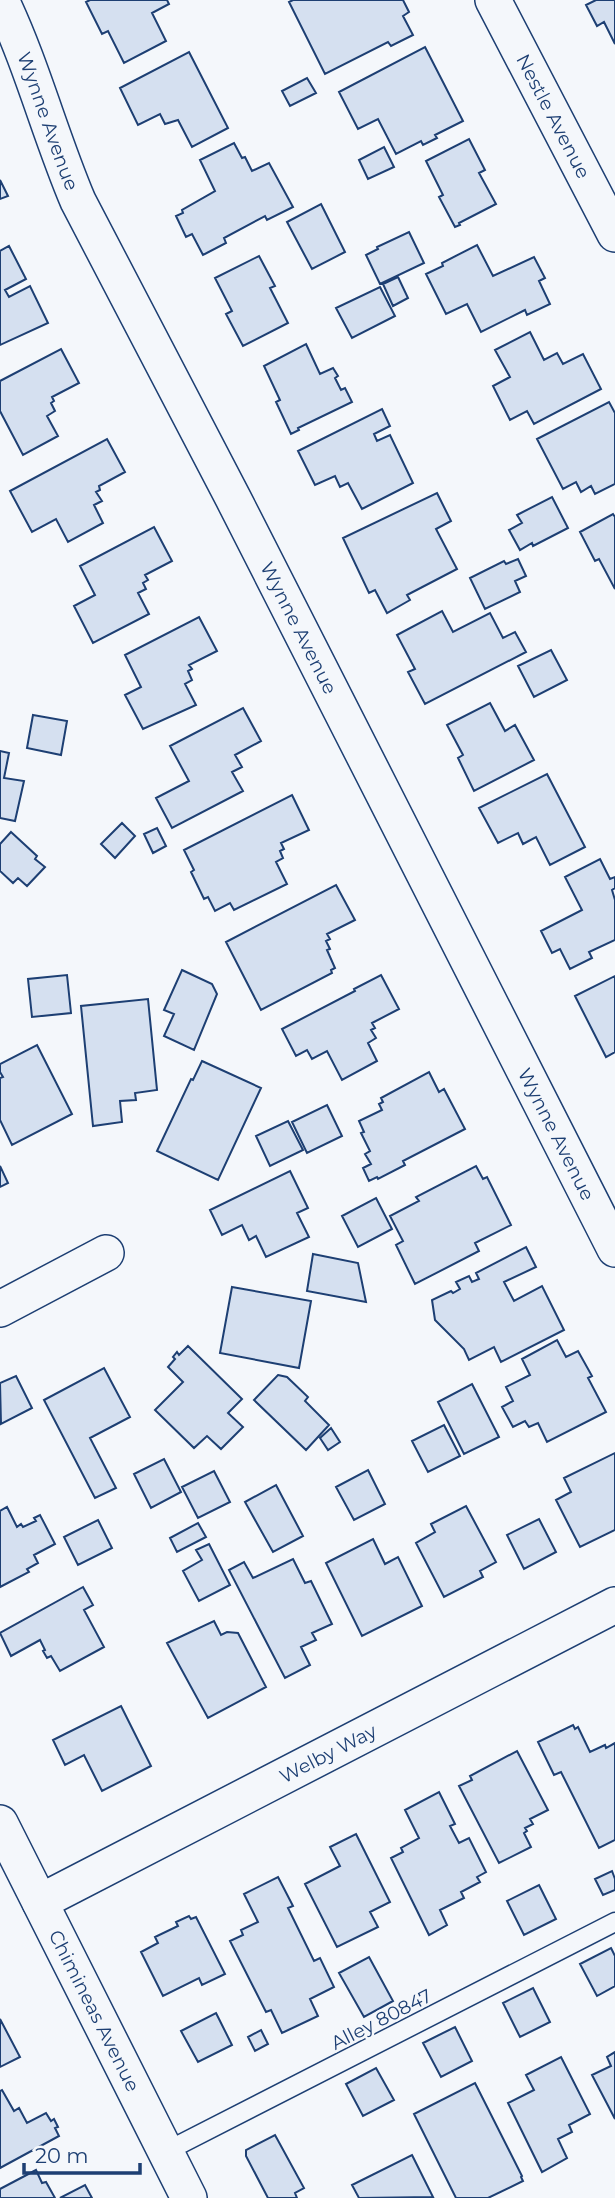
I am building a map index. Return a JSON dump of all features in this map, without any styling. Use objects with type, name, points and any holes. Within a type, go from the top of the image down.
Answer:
[{"type":"street","name":"Wynne Avenue","points":[[1,0],[12,23],[61,163],[78,201],[240,510],[615,1249]]},
{"type":"street","name":"Nestle Avenue","points":[[492,0],[615,234]]},
{"type":"street","points":[[0,1309],[107,1253]]},
{"type":"street","name":"Welby Way","points":[[40,1902],[615,1605]]},
{"type":"street","name":"Chimineas Avenue","points":[[0,1824],[190,2198]]},
{"type":"lane","name":"Alley 80847","points":[[166,2152],[615,1922]]},
{"type":"building","points":[[167,0],[169,4],[152,13],[166,41],[124,63],[108,31],[102,34],[86,2]]},
{"type":"building","points":[[403,0],[409,12],[403,16],[413,35],[391,46],[388,42],[325,74],[289,2]]},
{"type":"building","points":[[596,0],[615,0],[615,44],[604,22],[597,26],[586,5]]},
{"type":"building","points":[[425,47],[463,121],[435,135],[437,138],[423,145],[421,141],[396,154],[378,119],[358,129],[339,92]]},
{"type":"building","points":[[189,52],[228,128],[192,147],[178,120],[165,124],[160,114],[138,125],[120,88]]},
{"type":"building","points":[[307,78],[316,93],[290,106],[282,91]]},
{"type":"building","points":[[469,139],[485,170],[479,173],[496,204],[455,227],[439,197],[443,195],[426,161]]},
{"type":"building","points":[[234,143],[252,171],[269,163],[293,207],[267,220],[265,216],[224,238],[226,243],[203,255],[192,234],[186,237],[176,216],[215,191],[200,160]]},
{"type":"building","points":[[384,147],[394,167],[368,179],[359,160]]},
{"type":"building","points":[[0,180],[8,196],[0,199]]},
{"type":"building","points":[[321,204],[345,252],[312,269],[287,222]]},
{"type":"building","points":[[409,232],[424,263],[380,284],[366,255]]},
{"type":"building","points":[[477,245],[493,276],[534,257],[545,278],[539,281],[550,304],[527,315],[525,310],[481,332],[467,304],[446,314],[426,274]]},
{"type":"building","points":[[9,246],[26,279],[5,290],[9,297],[30,286],[48,323],[0,345],[0,251]]},
{"type":"building","points":[[259,256],[275,286],[270,288],[288,323],[243,346],[226,314],[232,311],[215,278]]},
{"type":"building","points":[[398,277],[408,298],[393,306],[383,284]]},
{"type":"building","points":[[380,287],[395,316],[352,338],[336,308]]},
{"type":"building","points":[[530,332],[544,360],[557,353],[563,364],[583,354],[601,389],[534,424],[527,411],[510,420],[493,386],[510,377],[495,350]]},
{"type":"building","points":[[306,344],[320,374],[333,368],[341,390],[345,388],[352,402],[291,434],[276,402],[280,400],[264,366]]},
{"type":"building","points":[[61,349],[79,383],[52,397],[54,401],[51,403],[55,411],[47,416],[58,436],[23,455],[0,411],[0,381]]},
{"type":"building","points":[[609,402],[615,413],[615,484],[595,494],[591,486],[581,492],[576,482],[563,489],[537,439]]},
{"type":"building","points":[[382,409],[390,426],[374,434],[377,441],[390,435],[413,483],[362,509],[348,483],[340,487],[335,476],[315,485],[298,451]]},
{"type":"building","points":[[107,439],[125,472],[99,486],[100,490],[96,492],[102,501],[94,505],[103,523],[68,542],[56,519],[32,532],[10,491]]},
{"type":"building","points":[[437,493],[451,521],[436,529],[457,569],[407,595],[410,600],[387,613],[375,590],[369,593],[343,538]]},
{"type":"building","points":[[552,497],[568,528],[520,550],[509,530],[522,523],[517,515]]},
{"type":"building","points":[[613,514],[615,589],[599,559],[595,561],[580,532]]},
{"type":"building","points":[[154,527],[172,561],[145,575],[148,580],[143,583],[146,589],[138,593],[149,614],[93,643],[74,606],[95,595],[80,566]]},
{"type":"building","points":[[518,559],[526,576],[515,581],[520,592],[485,609],[470,578],[504,561],[506,564]]},
{"type":"building","points":[[442,611],[453,632],[490,613],[503,638],[515,632],[526,652],[425,704],[408,672],[415,669],[397,635]]},
{"type":"building","points":[[199,617],[217,651],[189,665],[192,669],[188,671],[192,680],[185,684],[196,705],[143,729],[125,695],[141,687],[125,655]]},
{"type":"building","points":[[551,650],[567,680],[534,697],[518,666]]},
{"type":"building","points":[[490,703],[505,731],[515,725],[534,760],[474,791],[458,758],[463,755],[447,725]]},
{"type":"building","points":[[243,708],[261,741],[235,755],[242,767],[232,772],[243,791],[172,828],[156,798],[189,781],[170,746]]},
{"type":"building","points":[[33,715],[67,721],[61,755],[27,748]]},
{"type":"building","points":[[0,751],[9,753],[4,778],[24,781],[15,821],[0,818]]},
{"type":"building","points":[[547,774],[585,847],[550,865],[536,837],[523,844],[518,833],[498,843],[479,808]]},
{"type":"building","points":[[292,795],[309,830],[281,843],[284,849],[280,851],[283,858],[276,862],[287,884],[234,910],[230,903],[215,911],[208,897],[204,899],[184,850]]},
{"type":"building","points":[[122,823],[135,836],[115,858],[101,844]]},
{"type":"building","points":[[157,828],[166,846],[153,853],[144,834]]},
{"type":"building","points":[[11,832],[45,867],[27,886],[18,878],[13,883],[0,871],[0,844]]},
{"type":"building","points":[[600,859],[610,879],[615,877],[615,888],[612,890],[615,900],[615,940],[589,952],[592,958],[570,969],[560,949],[552,953],[541,931],[582,910],[565,877]]},
{"type":"building","points":[[336,885],[355,920],[327,934],[330,939],[326,941],[330,949],[327,950],[335,968],[331,970],[332,973],[261,1010],[226,942]]},
{"type":"building","points":[[182,970],[212,984],[217,994],[194,1050],[164,1036],[174,1014],[164,1010]]},
{"type":"building","points":[[67,975],[71,1013],[32,1017],[28,979]]},
{"type":"building","points":[[381,975],[399,1009],[372,1023],[375,1028],[371,1030],[376,1038],[368,1043],[377,1061],[342,1080],[327,1051],[312,1059],[307,1050],[296,1056],[282,1029]]},
{"type":"building","points":[[615,976],[615,1052],[606,1057],[575,996]]},
{"type":"building","points":[[148,999],[157,1090],[135,1093],[136,1100],[120,1101],[122,1122],[93,1126],[81,1006]]},
{"type":"building","points":[[37,1045],[72,1114],[12,1145],[0,1120],[0,1078],[3,1077],[0,1064]]},
{"type":"building","points":[[202,1061],[261,1088],[218,1180],[157,1151]]},
{"type":"building","points":[[429,1072],[439,1092],[444,1089],[465,1129],[403,1161],[405,1165],[369,1181],[363,1168],[371,1164],[365,1154],[370,1151],[361,1133],[364,1132],[359,1121],[382,1110],[379,1104],[383,1102],[381,1098]]},
{"type":"building","points":[[327,1105],[342,1136],[307,1153],[292,1122]]},
{"type":"building","points":[[288,1121],[303,1150],[270,1166],[256,1136]]},
{"type":"building","points":[[0,1166],[8,1183],[0,1187]]},
{"type":"building","points":[[476,1166],[483,1179],[487,1177],[511,1225],[475,1243],[479,1251],[415,1284],[396,1245],[403,1241],[390,1216],[419,1201],[416,1197]]},
{"type":"building","points":[[290,1171],[308,1208],[297,1213],[309,1237],[266,1257],[256,1236],[249,1240],[242,1225],[222,1235],[210,1210]]},
{"type":"building","points":[[376,1198],[392,1229],[358,1247],[342,1216]]},
{"type":"building","points":[[526,1247],[536,1267],[504,1282],[514,1301],[542,1286],[564,1330],[501,1362],[494,1347],[469,1360],[464,1349],[435,1320],[432,1300],[460,1289],[456,1282],[469,1276],[472,1282],[479,1279],[476,1273]]},
{"type":"building","points":[[313,1254],[358,1263],[366,1302],[307,1291]]},
{"type":"building","points":[[232,1287],[311,1301],[299,1368],[220,1353]]},
{"type":"building","points":[[557,1340],[566,1357],[578,1351],[592,1376],[588,1378],[606,1412],[547,1442],[538,1423],[529,1427],[525,1421],[513,1427],[502,1407],[513,1401],[506,1387],[530,1375],[522,1359]]},
{"type":"building","points":[[188,1346],[242,1399],[228,1413],[243,1427],[221,1449],[207,1436],[194,1448],[155,1410],[183,1382],[168,1367],[177,1352],[179,1355]]},
{"type":"building","points":[[104,1368],[130,1417],[90,1438],[116,1488],[95,1498],[44,1400]]},
{"type":"building","points":[[278,1375],[287,1377],[308,1397],[305,1401],[329,1425],[306,1450],[254,1400]]},
{"type":"building","points":[[16,1376],[32,1408],[1,1424],[0,1383]]},
{"type":"building","points":[[472,1384],[499,1437],[464,1454],[438,1402]]},
{"type":"building","points":[[444,1425],[460,1456],[428,1472],[412,1441]]},
{"type":"building","points":[[331,1428],[340,1442],[328,1450],[320,1438]]},
{"type":"building","points":[[615,1453],[615,1530],[580,1547],[556,1500],[571,1492],[564,1478]]},
{"type":"building","points":[[164,1459],[181,1492],[151,1508],[134,1474]]},
{"type":"building","points":[[368,1470],[385,1504],[354,1520],[336,1487]]},
{"type":"building","points":[[214,1471],[230,1502],[198,1518],[182,1487]]},
{"type":"building","points":[[276,1485],[303,1536],[273,1552],[245,1502]]},
{"type":"building","points":[[466,1506],[496,1562],[480,1571],[483,1577],[444,1597],[416,1543],[435,1532],[431,1524]]},
{"type":"building","points":[[7,1507],[17,1527],[36,1521],[34,1518],[40,1515],[55,1544],[34,1555],[38,1563],[27,1569],[29,1572],[0,1587],[0,1511]]},
{"type":"building","points":[[539,1519],[556,1552],[524,1569],[507,1535]]},
{"type":"building","points":[[98,1520],[112,1548],[78,1565],[64,1537]]},
{"type":"building","points":[[198,1523],[206,1537],[177,1552],[170,1538]]},
{"type":"building","points":[[373,1539],[385,1564],[398,1557],[422,1606],[362,1636],[326,1563]]},
{"type":"building","points":[[209,1544],[230,1585],[199,1601],[183,1571],[202,1560],[196,1550]]},
{"type":"building","points":[[293,1559],[305,1583],[311,1581],[332,1624],[312,1633],[316,1640],[301,1647],[310,1665],[285,1678],[229,1570],[244,1562],[253,1578]]},
{"type":"building","points":[[83,1587],[93,1605],[84,1610],[104,1647],[60,1671],[51,1656],[47,1658],[40,1640],[11,1656],[0,1633]]},
{"type":"building","points":[[214,1621],[221,1635],[227,1632],[238,1633],[266,1687],[208,1718],[167,1643]]},
{"type":"building","points":[[121,1706],[151,1766],[102,1791],[84,1755],[65,1765],[53,1740]]},
{"type":"building","points":[[573,1725],[575,1729],[578,1727],[590,1752],[615,1743],[615,1840],[599,1848],[561,1772],[554,1775],[538,1742]]},
{"type":"building","points":[[517,1751],[548,1810],[530,1819],[533,1824],[525,1828],[527,1831],[524,1833],[531,1847],[499,1863],[459,1786],[472,1780],[470,1776]]},
{"type":"building","points":[[439,1792],[455,1824],[450,1826],[459,1843],[469,1838],[486,1872],[477,1877],[480,1882],[461,1892],[464,1898],[440,1910],[447,1925],[429,1935],[391,1858],[403,1852],[401,1848],[419,1838],[405,1810]]},
{"type":"building","points":[[356,1834],[390,1902],[370,1912],[378,1927],[337,1947],[305,1884],[340,1866],[330,1847]]},
{"type":"building","points":[[612,1871],[615,1890],[603,1895],[595,1879]]},
{"type":"building","points":[[278,1877],[293,1906],[288,1908],[314,1961],[320,1958],[334,1987],[310,1999],[318,2016],[282,2033],[271,2010],[266,2012],[230,1941],[243,1935],[241,1930],[258,1922],[244,1894]]},
{"type":"building","points":[[539,1885],[556,1919],[524,1935],[507,1901]]},
{"type":"building","points":[[189,1916],[191,1919],[196,1917],[225,1974],[202,1985],[199,1978],[163,1996],[141,1952],[158,1943],[155,1937],[178,1926],[176,1922]]},
{"type":"building","points":[[611,1948],[615,1956],[615,1986],[597,1996],[580,1964]]},
{"type":"building","points":[[369,1957],[393,2001],[364,2017],[339,1973]]},
{"type":"building","points":[[533,1988],[550,2022],[520,2037],[503,2003]]},
{"type":"building","points":[[216,2013],[232,2045],[198,2062],[181,2031]]},
{"type":"building","points":[[0,2019],[20,2057],[0,2067]]},
{"type":"building","points":[[455,2027],[472,2061],[441,2077],[423,2043]]},
{"type":"building","points":[[261,2030],[268,2044],[255,2051],[248,2037]]},
{"type":"building","points":[[615,2052],[615,2119],[592,2075],[611,2066],[607,2057]]},
{"type":"building","points":[[561,2057],[590,2114],[569,2125],[572,2132],[558,2139],[567,2158],[542,2172],[508,2103],[534,2090],[526,2075]]},
{"type":"building","points":[[376,2068],[394,2100],[363,2116],[346,2084]]},
{"type":"building","points":[[475,2083],[523,2181],[488,2198],[456,2198],[414,2114]]},
{"type":"building","points":[[2,2090],[14,2111],[19,2108],[27,2123],[46,2113],[51,2121],[54,2119],[59,2136],[0,2168],[0,2091]]},
{"type":"building","points":[[275,2135],[304,2188],[295,2193],[297,2198],[268,2198],[246,2156],[246,2150]]},
{"type":"building","points":[[412,2155],[433,2197],[359,2198],[352,2185]]},
{"type":"building","points":[[36,2170],[42,2183],[46,2182],[55,2198],[0,2198],[0,2189]]},
{"type":"building","points":[[85,2185],[92,2198],[60,2198]]}]
